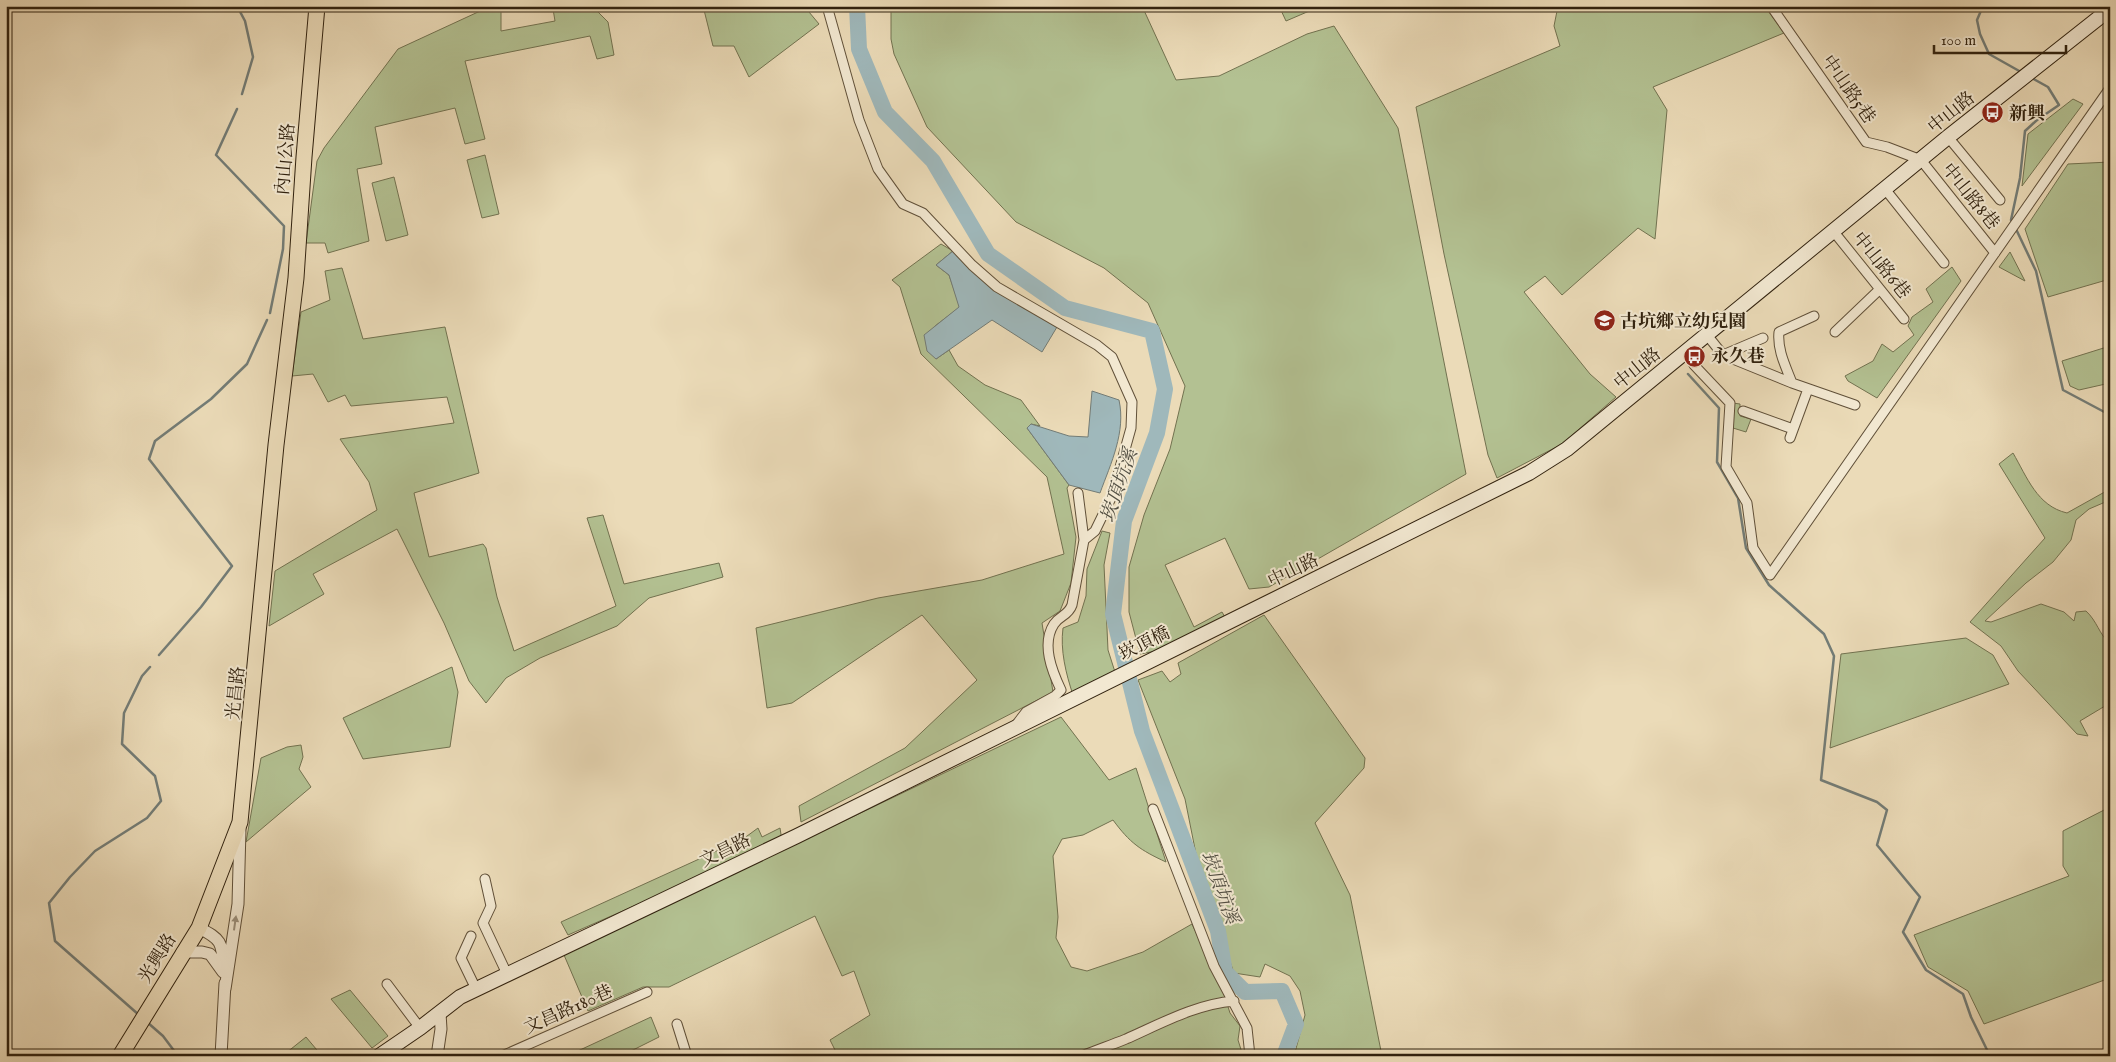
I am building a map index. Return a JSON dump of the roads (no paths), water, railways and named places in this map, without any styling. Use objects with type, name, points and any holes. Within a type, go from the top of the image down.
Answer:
[{"type":"main road","name":"內山公路","points":[[291,314],[318,6]]},
{"type":"main road","name":"中山路","points":[[1239,618],[1529,473],[1567,449],[1948,137],[2110,9]]},
{"type":"main road","name":"光昌路","points":[[199,928],[240,822],[276,445],[291,314]]},
{"type":"main road","name":"崁頂橋","points":[[1066,701],[1239,618]]},
{"type":"main road","name":"文昌路","points":[[378,1056],[420,1028],[460,997],[797,836],[1066,701]]},
{"type":"main road","name":"光興路","points":[[120,1056],[182,952],[199,928]]},
{"type":"street","points":[[827,6],[859,120],[878,169],[903,204],[923,212],[972,264],[997,287],[1096,345],[1112,357],[1132,402],[1131,428],[1112,496],[1095,530],[1084,540]]},
{"type":"street","name":"中山路5巷","points":[[1771,6],[1866,142],[1921,160]]},
{"type":"street","points":[[1687,352],[1694,365],[1730,403],[1726,467],[1747,503],[1753,548],[1770,575],[2110,88]]},
{"type":"street","points":[[1948,137],[2000,200]]},
{"type":"street","name":"中山路8巷","points":[[1921,160],[1995,252]]},
{"type":"street","points":[[1885,190],[1944,263]]},
{"type":"street","name":"中山路6巷","points":[[1834,232],[1904,319]]},
{"type":"street","points":[[1835,332],[1880,289]]},
{"type":"street","points":[[1792,383],[1782,359],[1778,340],[1779,332],[1814,316]]},
{"type":"street","points":[[1707,335],[1723,355],[1792,383],[1855,405]]},
{"type":"street","points":[[1723,355],[1763,338]]},
{"type":"street","points":[[1743,411],[1792,433],[1808,389]]},
{"type":"street","points":[[1014,727],[1026,712],[1062,690],[1050,668],[1049,638],[1055,623],[1069,613],[1072,605],[1084,540],[1078,493]]},
{"type":"street","points":[[1153,809],[1214,966],[1247,1028],[1250,1056]]},
{"type":"street","points":[[221,1056],[225,989],[238,904],[240,822]]},
{"type":"street","points":[[485,879],[491,906],[483,923],[507,974]]},
{"type":"street","points":[[199,928],[217,937],[222,946],[225,989]]},
{"type":"street","points":[[471,936],[462,958],[476,989]]},
{"type":"street","points":[[182,952],[210,954],[223,972],[225,989]]},
{"type":"street","points":[[387,984],[420,1028]]},
{"type":"street","name":"文昌路180巷","points":[[502,1056],[647,992]]},
{"type":"street","points":[[1082,1056],[1125,1040],[1161,1022],[1220,1002],[1234,1001]]},
{"type":"street","points":[[437,1056],[442,1029],[440,1013]]},
{"type":"street","points":[[677,1024],[687,1056]]},
{"type":"water","points":[[953,251],[985,281],[1057,327],[1042,352],[992,320],[936,359],[927,351],[924,335],[959,307],[949,275],[936,265]]},
{"type":"water","points":[[1092,391],[1119,400],[1121,412],[1119,436],[1113,459],[1100,493],[1069,485],[1027,428],[1031,424],[1069,436],[1088,437]]},
{"type":"waterway","points":[[237,6],[245,21],[253,57],[242,94]]},
{"type":"waterway","name":"崁頂坑溪","points":[[857,6],[859,49],[885,112],[933,161],[988,254],[1065,308],[1152,331],[1165,389],[1157,433],[1124,521],[1113,614],[1142,731],[1218,931],[1225,972],[1245,992],[1282,991],[1296,1024],[1284,1056]]},
{"type":"waterway","points":[[1983,6],[1977,20],[1980,34],[1989,54],[2021,72]]},
{"type":"waterway","points":[[2013,222],[2011,220],[2020,178],[2025,131],[2059,105],[2048,87],[2030,77]]},
{"type":"waterway","points":[[237,109],[216,155],[284,226],[283,249],[270,313]]},
{"type":"waterway","points":[[2015,227],[2036,271],[2063,390],[2110,415]]},
{"type":"waterway","points":[[159,655],[201,607],[232,566],[149,459],[155,441],[211,399],[247,364],[267,320]]},
{"type":"waterway","points":[[1688,374],[1719,408],[1717,462],[1738,498],[1746,548],[1769,585],[1824,634],[1834,656],[1821,780],[1877,802],[1887,810],[1877,845],[1920,897],[1903,932],[1926,970],[1963,994],[1971,1017],[1990,1056]]},
{"type":"waterway","points":[[139,1015],[55,941],[49,903],[95,851],[147,818],[161,801],[155,776],[122,744],[124,713],[142,676],[150,667]]},
{"type":"waterway","points":[[147,1022],[163,1036],[178,1056]]},
{"type":"place","name":"新興","points":[[1993,113]]},
{"type":"place","name":"古坑鄉立幼兒園","points":[[1604,321]]},
{"type":"place","name":"永久巷","points":[[1695,356]]}]
